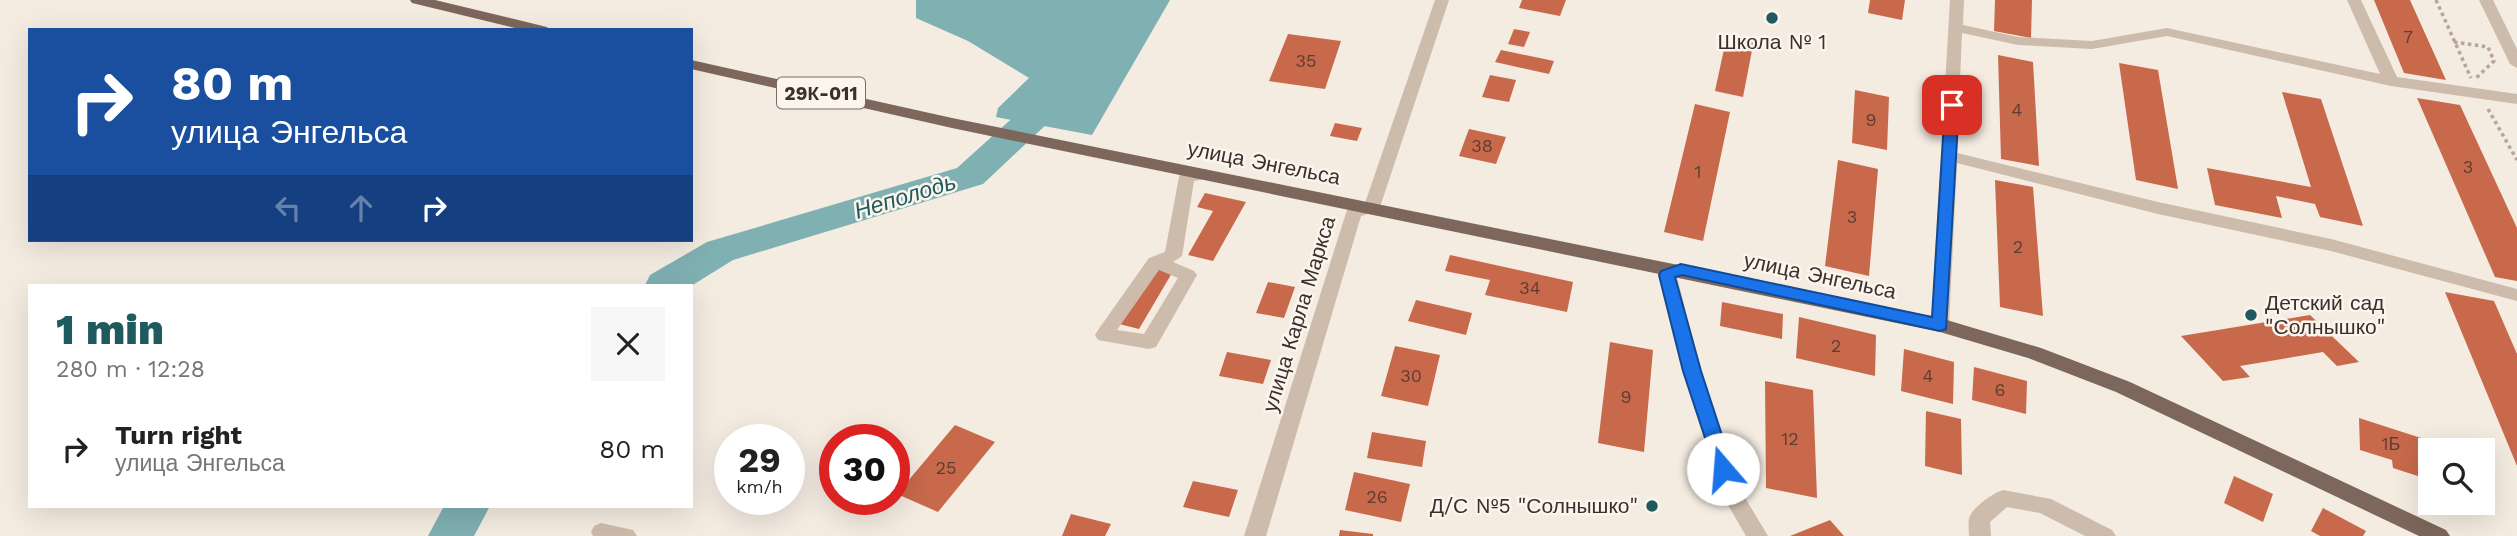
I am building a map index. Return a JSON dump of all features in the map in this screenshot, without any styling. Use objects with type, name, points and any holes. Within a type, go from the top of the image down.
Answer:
[{"type":"main road","points":[[417,0],[534,28]]},
{"type":"main road","name":"улица Энгельса","points":[[693,64],[1159,166],[1681,269],[1940,325],[2034,353],[2123,387],[2439,536]]},
{"type":"street","name":"улица Карла Маркса","points":[[1255,536],[1354,213],[1372,207],[1442,0]]},
{"type":"street","points":[[1940,325],[1957,0]]},
{"type":"street","points":[[2354,0],[2390,81]]},
{"type":"street","points":[[2486,0],[2517,64]]},
{"type":"street","points":[[1956,28],[2018,41],[2092,45],[2167,32],[2390,81],[2517,99]]},
{"type":"street","points":[[1949,156],[2158,208],[2331,245],[2517,295]]},
{"type":"street","points":[[1155,262],[1188,275],[1149,342],[1104,335],[1155,262],[1173,256],[1187,177],[1206,174]]},
{"type":"street","points":[[1681,269],[1667,275],[1692,371],[1731,493],[1757,536]]},
{"type":"street","points":[[1980,536],[1979,519],[2003,498],[2044,505],[2105,536]]},
{"type":"street","points":[[601,532],[626,536]]},
{"type":"path","points":[[2454,42],[2488,47],[2494,61],[2473,81]]},
{"type":"water","points":[[916,0],[1170,0],[1092,135],[996,117],[998,108],[1029,78],[968,41],[916,18]]},
{"type":"building","points":[[1522,0],[1566,0],[1560,16],[1519,8]]},
{"type":"building","points":[[1870,0],[1905,0],[1902,20],[1868,13]]},
{"type":"building","points":[[1995,0],[2032,0],[2031,38],[1994,31]]},
{"type":"building","points":[[2374,0],[2410,0],[2446,80],[2404,73]]},
{"type":"building","points":[[1514,29],[1530,32],[1524,47],[1508,44]]},
{"type":"building","points":[[1288,34],[1341,41],[1325,89],[1269,81]]},
{"type":"building","points":[[1727,35],[1754,40],[1743,97],[1715,91]]},
{"type":"building","points":[[1501,50],[1554,61],[1549,74],[1495,62]]},
{"type":"building","points":[[1998,55],[2033,62],[2039,166],[2001,159]]},
{"type":"building","points":[[2119,63],[2158,70],[2178,189],[2136,180]]},
{"type":"building","points":[[1490,75],[1516,80],[1509,102],[1482,97]]},
{"type":"building","points":[[1855,90],[1889,97],[1887,150],[1852,143]]},
{"type":"building","points":[[2282,92],[2321,99],[2363,226],[2320,217],[2315,204],[2276,196],[2282,218],[2215,205],[2207,168],[2311,187]]},
{"type":"building","points":[[2417,98],[2460,105],[2517,228],[2517,281],[2495,277]]},
{"type":"building","points":[[1695,104],[1730,112],[1703,241],[1664,232]]},
{"type":"building","points":[[1335,123],[1362,128],[1357,141],[1330,136]]},
{"type":"building","points":[[1469,129],[1506,137],[1496,164],[1459,156]]},
{"type":"building","points":[[1838,160],[1878,169],[1869,276],[1825,266]]},
{"type":"building","points":[[1995,180],[2033,187],[2043,316],[2000,307]]},
{"type":"building","points":[[1205,193],[1246,202],[1213,261],[1188,255],[1213,211],[1197,207]]},
{"type":"building","points":[[1450,255],[1573,282],[1567,312],[1485,295],[1490,280],[1445,271]]},
{"type":"building","points":[[1149,267],[1172,273],[1139,329],[1115,323]]},
{"type":"building","points":[[1268,282],[1295,287],[1284,318],[1256,313]]},
{"type":"building","points":[[2445,292],[2494,301],[2517,354],[2517,466]]},
{"type":"building","points":[[1416,300],[1472,313],[1466,335],[1408,321]]},
{"type":"building","points":[[1722,302],[1783,314],[1782,339],[1720,326]]},
{"type":"building","points":[[2310,315],[2359,362],[2337,366],[2323,352],[2240,366],[2250,377],[2223,381],[2181,336]]},
{"type":"building","points":[[1799,317],[1876,335],[1875,376],[1796,358]]},
{"type":"building","points":[[1610,342],[1653,350],[1644,452],[1598,443]]},
{"type":"building","points":[[1395,346],[1440,355],[1428,406],[1381,396]]},
{"type":"building","points":[[1904,349],[1954,362],[1953,404],[1901,391]]},
{"type":"building","points":[[1227,352],[1271,360],[1263,384],[1219,376]]},
{"type":"building","points":[[1974,367],[2027,381],[2026,414],[1972,400]]},
{"type":"building","points":[[1765,381],[1813,390],[1817,498],[1766,488]]},
{"type":"building","points":[[1926,411],[1961,419],[1962,475],[1925,466]]},
{"type":"building","points":[[2359,418],[2421,438],[2418,438],[2418,476],[2393,468],[2392,460],[2360,450]]},
{"type":"building","points":[[955,425],[995,442],[938,512],[910,500],[910,479]]},
{"type":"building","points":[[1372,432],[1426,441],[1422,467],[1367,458]]},
{"type":"building","points":[[1354,472],[1410,484],[1401,522],[1345,510]]},
{"type":"building","points":[[2234,476],[2273,494],[2263,522],[2224,503]]},
{"type":"building","points":[[1193,481],[1238,490],[1229,517],[1183,507]]},
{"type":"building","points":[[2323,508],[2366,531],[2363,536],[2320,536],[2311,531]]},
{"type":"building","points":[[1071,514],[1111,524],[1105,536],[1062,536]]},
{"type":"building","points":[[1830,520],[1844,536],[1790,536]]},
{"type":"building","points":[[1340,530],[1373,534],[1373,536],[1339,536]]},
{"type":"waterway","name":"Неполодь","points":[[666,284],[720,251],[970,176],[1073,81],[1120,0]]},
{"type":"waterway","name":"Неполодь","points":[[451,536],[466,508]]},
{"type":"place","name":"Школа № 1","points":[[1772,18]]},
{"type":"place","name":"Детский сад \"Солнышко\"","points":[[2251,315]]},
{"type":"place","name":"Д/С №5 \"Солнышко\"","points":[[1652,506]]},
{"type":"route","points":[[1723,469],[1692,371],[1667,275],[1681,269],[1940,325],[1952,105]]}]
